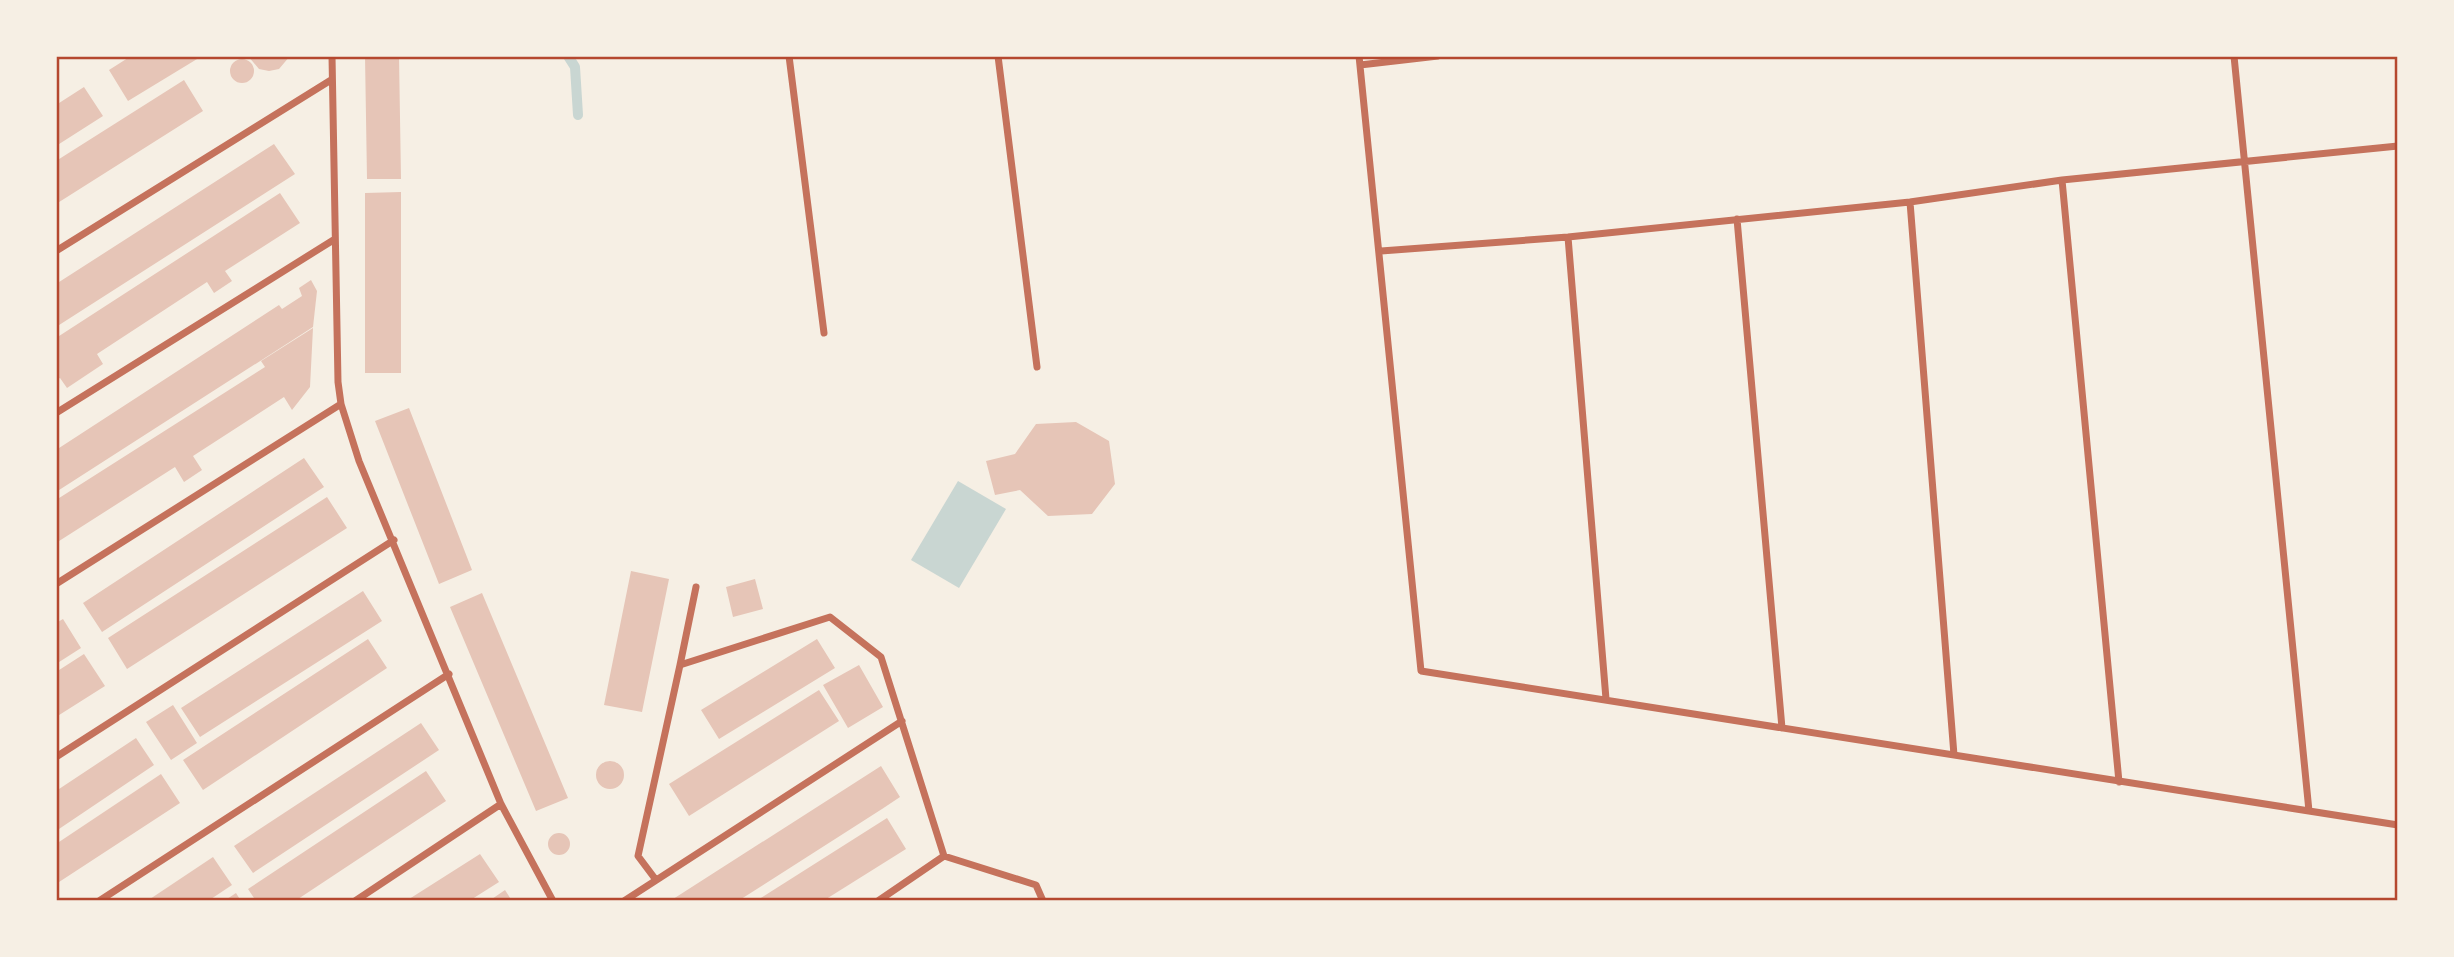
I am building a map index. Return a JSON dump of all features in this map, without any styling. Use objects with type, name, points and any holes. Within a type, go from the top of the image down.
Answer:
[{"type":"street","points":[[332,56],[338,382],[341,404],[359,461],[394,540],[501,804],[552,901]]},
{"type":"street","points":[[789,56],[824,333]]},
{"type":"street","points":[[998,56],[1037,367]]},
{"type":"street","points":[[1359,56],[1381,251],[1421,671],[2398,825]]},
{"type":"street","points":[[1360,65],[1438,56]]},
{"type":"street","points":[[2234,56],[2309,811]]},
{"type":"street","points":[[56,251],[331,80]]},
{"type":"street","points":[[1381,251],[1568,237],[1910,202],[2062,180],[2398,146]]},
{"type":"street","points":[[2062,180],[2119,782]]},
{"type":"street","points":[[1910,202],[1954,755]]},
{"type":"street","points":[[1737,219],[1782,728]]},
{"type":"street","points":[[1568,237],[1606,699]]},
{"type":"street","points":[[56,413],[335,239]]},
{"type":"street","points":[[56,584],[341,404]]},
{"type":"street","points":[[56,757],[394,540]]},
{"type":"street","points":[[656,880],[638,856],[696,587]]},
{"type":"street","points":[[680,665],[830,617],[880,657],[944,856]]},
{"type":"street","points":[[99,901],[449,674]]},
{"type":"street","points":[[624,901],[902,721]]},
{"type":"street","points":[[355,901],[501,804]]},
{"type":"street","points":[[878,901],[944,856]]},
{"type":"street","points":[[944,856],[1036,885],[1043,901]]},
{"type":"shaded area","points":[[958,481],[1006,509],[959,588],[911,560]]},
{"type":"building","points":[[131,56],[202,56],[128,101],[109,70]]},
{"type":"building","points":[[248,56],[290,56],[279,69],[269,71],[259,69]]},
{"type":"building","points":[[365,56],[399,56],[401,179],[367,179]]},
{"type":"building","points":[[242,59],[251,62],[254,71],[251,80],[242,83],[233,80],[230,71],[233,62]]},
{"type":"building","points":[[184,80],[203,111],[56,204],[56,161]]},
{"type":"building","points":[[84,87],[103,116],[56,146],[56,105]]},
{"type":"building","points":[[274,144],[295,174],[56,327],[56,284]]},
{"type":"building","points":[[401,192],[401,373],[365,373],[365,193]]},
{"type":"building","points":[[280,193],[300,223],[225,271],[232,281],[214,293],[207,282],[97,354],[103,364],[67,388],[60,378],[56,380],[56,338]]},
{"type":"building","points":[[311,280],[317,291],[313,327],[56,492],[56,450],[279,305],[282,309],[302,296],[299,288]]},
{"type":"building","points":[[313,328],[310,387],[292,410],[284,397],[193,456],[202,470],[184,482],[175,467],[56,543],[56,500],[265,367],[261,361]]},
{"type":"building","points":[[409,408],[472,570],[439,584],[375,421]]},
{"type":"building","points":[[1076,422],[1109,441],[1115,484],[1092,514],[1048,516],[1020,490],[995,495],[986,461],[1015,454],[1036,424]]},
{"type":"building","points":[[304,458],[324,487],[102,632],[83,603]]},
{"type":"building","points":[[327,497],[347,528],[127,669],[108,638]]},
{"type":"building","points":[[631,571],[669,579],[642,712],[604,705]]},
{"type":"building","points":[[755,579],[763,609],[733,617],[726,587]]},
{"type":"building","points":[[363,591],[382,621],[200,737],[181,708]]},
{"type":"building","points":[[482,593],[568,798],[536,811],[450,607]]},
{"type":"building","points":[[63,619],[81,648],[56,664],[56,623]]},
{"type":"building","points":[[368,639],[387,668],[203,790],[183,760]]},
{"type":"building","points":[[817,639],[835,668],[719,739],[701,710]]},
{"type":"building","points":[[84,654],[105,686],[56,717],[56,672]]},
{"type":"building","points":[[859,665],[883,707],[848,728],[823,685]]},
{"type":"building","points":[[819,690],[839,721],[689,816],[669,784]]},
{"type":"building","points":[[173,705],[197,743],[171,760],[146,722]]},
{"type":"building","points":[[421,723],[439,750],[253,873],[234,846]]},
{"type":"building","points":[[136,738],[154,765],[56,831],[56,791]]},
{"type":"building","points":[[610,761],[620,765],[624,775],[620,785],[610,789],[600,785],[596,775],[600,765]]},
{"type":"building","points":[[881,766],[900,797],[882,809],[738,901],[670,901]]},
{"type":"building","points":[[426,771],[446,801],[295,901],[256,901],[248,889]]},
{"type":"building","points":[[161,774],[180,803],[56,884],[56,844]]},
{"type":"building","points":[[887,818],[906,849],[823,901],[756,901]]},
{"type":"building","points":[[559,833],[567,836],[570,844],[567,852],[559,855],[551,852],[548,844],[551,836]]},
{"type":"building","points":[[480,854],[499,882],[469,901],[406,901]]},
{"type":"building","points":[[213,857],[232,885],[208,901],[147,901]]},
{"type":"building","points":[[505,890],[512,901],[489,901]]},
{"type":"building","points":[[236,893],[241,901],[224,901]]},
{"type":"waterway","points":[[568,56],[575,67],[578,115]]}]
